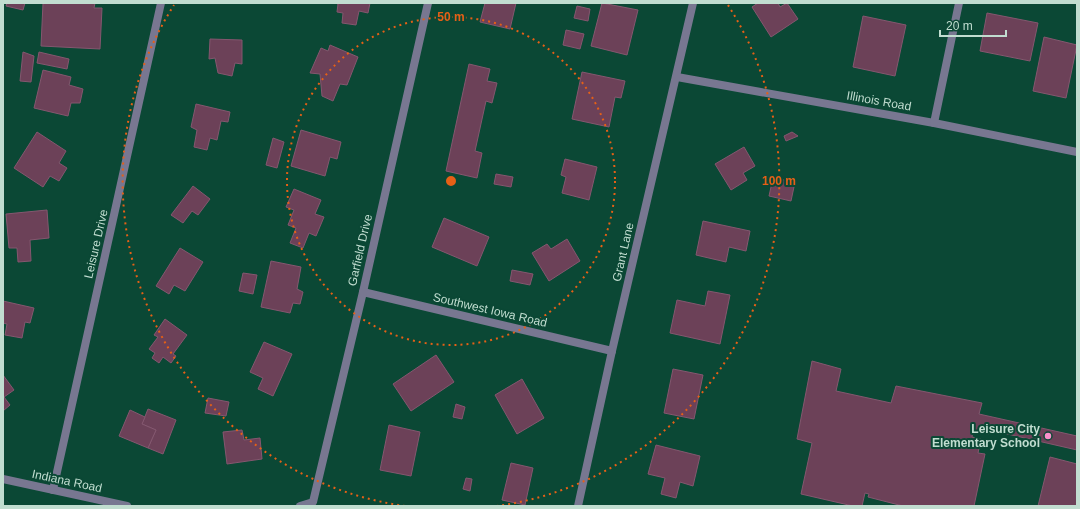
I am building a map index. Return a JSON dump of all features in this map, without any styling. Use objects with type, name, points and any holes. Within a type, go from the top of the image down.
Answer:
[{"type":"street","name":"Leisure Drive","points":[[54,490],[162,3]]},
{"type":"street","name":"Garfield Drive","points":[[300,506],[312,502],[363,292],[428,3]]},
{"type":"street","name":"Grant Lane","points":[[578,506],[612,351],[693,3]]},
{"type":"street","points":[[934,123],[959,3]]},
{"type":"street","name":"Illinois Road","points":[[677,77],[934,123],[1077,152]]},
{"type":"street","name":"Southwest Iowa Road","points":[[363,292],[612,351]]},
{"type":"street","name":"Indiana Road","points":[[3,479],[127,506]]},
{"type":"building","points":[[7,3],[25,3],[23,10],[6,6]]},
{"type":"building","points":[[43,3],[95,3],[94,8],[102,8],[100,49],[41,46]]},
{"type":"building","points":[[335,3],[370,3],[368,13],[359,11],[356,25],[342,23],[343,13],[337,12],[338,4]]},
{"type":"building","points":[[485,3],[516,3],[510,29],[480,22]]},
{"type":"building","points":[[602,3],[638,10],[627,55],[591,46]]},
{"type":"building","points":[[758,3],[778,3],[780,7],[787,3],[798,19],[771,37],[752,7]]},
{"type":"building","points":[[577,6],[590,9],[588,21],[574,18]]},
{"type":"building","points":[[987,13],[1038,23],[1030,61],[980,51]]},
{"type":"building","points":[[863,16],[906,25],[895,76],[853,67]]},
{"type":"building","points":[[566,30],[584,34],[580,49],[563,45]]},
{"type":"building","points":[[1044,37],[1077,45],[1066,98],[1033,91]]},
{"type":"building","points":[[210,39],[242,40],[242,64],[235,63],[232,76],[218,73],[215,58],[209,59]]},
{"type":"building","points":[[330,45],[358,57],[347,85],[340,84],[333,101],[322,96],[320,74],[310,73],[321,48],[328,51]]},
{"type":"building","points":[[23,52],[34,56],[31,82],[20,81]]},
{"type":"building","points":[[39,52],[69,59],[67,69],[37,63]]},
{"type":"building","points":[[469,64],[490,69],[487,81],[497,83],[492,103],[486,101],[475,151],[482,153],[477,178],[446,171]]},
{"type":"building","points":[[43,70],[71,77],[69,85],[83,89],[80,103],[71,103],[68,116],[34,108]]},
{"type":"building","points":[[582,72],[625,81],[621,98],[615,97],[609,127],[572,119]]},
{"type":"building","points":[[196,104],[230,112],[228,122],[221,121],[217,140],[210,138],[207,150],[194,147],[197,130],[191,127]]},
{"type":"building","points":[[301,130],[341,142],[337,159],[330,157],[325,176],[291,166]]},
{"type":"building","points":[[37,132],[66,151],[59,163],[67,168],[59,181],[50,176],[43,187],[14,168]]},
{"type":"building","points":[[792,132],[798,136],[786,141],[784,136]]},
{"type":"building","points":[[273,138],[284,142],[277,168],[266,165]]},
{"type":"building","points":[[744,147],[755,166],[743,173],[747,180],[731,190],[715,164]]},
{"type":"building","points":[[565,159],[597,167],[589,200],[562,193],[566,177],[561,175]]},
{"type":"building","points":[[496,174],[513,177],[511,187],[494,184]]},
{"type":"building","points":[[773,178],[795,182],[791,201],[769,196]]},
{"type":"building","points":[[193,186],[210,199],[198,215],[192,211],[183,223],[171,215]]},
{"type":"building","points":[[294,189],[321,200],[315,214],[324,217],[316,236],[309,233],[303,248],[290,243],[296,228],[288,225],[294,210],[286,207]]},
{"type":"building","points":[[47,210],[49,238],[30,240],[31,261],[18,262],[17,248],[9,248],[6,214]]},
{"type":"building","points":[[444,218],[489,237],[477,266],[432,247]]},
{"type":"building","points":[[703,221],[750,231],[746,251],[729,247],[726,262],[696,255]]},
{"type":"building","points":[[567,239],[580,261],[549,281],[532,253],[547,244],[551,249]]},
{"type":"building","points":[[180,248],[203,262],[185,291],[174,285],[169,294],[156,286]]},
{"type":"building","points":[[271,261],[301,267],[297,289],[303,292],[300,304],[293,303],[290,313],[261,307]]},
{"type":"building","points":[[512,270],[533,274],[530,285],[510,281]]},
{"type":"building","points":[[243,273],[257,275],[253,294],[239,291]]},
{"type":"building","points":[[708,291],[730,295],[720,344],[670,333],[677,300],[705,306]]},
{"type":"building","points":[[3,301],[34,308],[30,323],[25,322],[22,338],[5,335],[7,324],[3,323]]},
{"type":"building","points":[[165,319],[187,335],[173,354],[176,356],[171,363],[163,357],[159,363],[152,358],[155,353],[149,349],[158,337],[154,335]]},
{"type":"building","points":[[264,342],[292,354],[273,396],[258,389],[263,378],[250,372]]},
{"type":"building","points":[[436,355],[454,382],[411,411],[393,384]]},
{"type":"building","points":[[812,361],[841,369],[836,391],[891,403],[896,386],[982,403],[979,414],[1077,436],[1077,450],[990,430],[989,434],[973,430],[972,437],[981,439],[978,453],[985,454],[974,506],[903,506],[868,497],[869,494],[865,493],[862,506],[853,506],[801,494],[812,443],[797,439]]},
{"type":"building","points":[[673,369],[703,375],[694,419],[664,413]]},
{"type":"building","points":[[3,375],[14,390],[4,397],[10,405],[3,411]]},
{"type":"building","points":[[522,379],[544,418],[517,434],[495,395]]},
{"type":"building","points":[[208,398],[229,402],[226,416],[205,413]]},
{"type":"building","points":[[456,404],[465,407],[462,419],[453,417]]},
{"type":"building","points":[[148,409],[176,420],[163,454],[148,448],[156,430],[142,424]]},
{"type":"building","points":[[130,410],[145,417],[142,424],[156,430],[148,448],[119,436]]},
{"type":"building","points":[[389,425],[420,432],[411,476],[380,470]]},
{"type":"building","points":[[242,430],[244,440],[260,438],[262,459],[227,464],[223,432]]},
{"type":"building","points":[[656,445],[700,456],[693,486],[680,482],[676,498],[661,494],[665,478],[648,474]]},
{"type":"building","points":[[1050,457],[1077,464],[1077,506],[1038,506]]},
{"type":"building","points":[[511,463],[533,468],[525,505],[502,500]]},
{"type":"building","points":[[466,478],[472,479],[470,491],[463,489]]},
{"type":"place","name":"Leisure City Elementary School","points":[[1048,436]]}]
